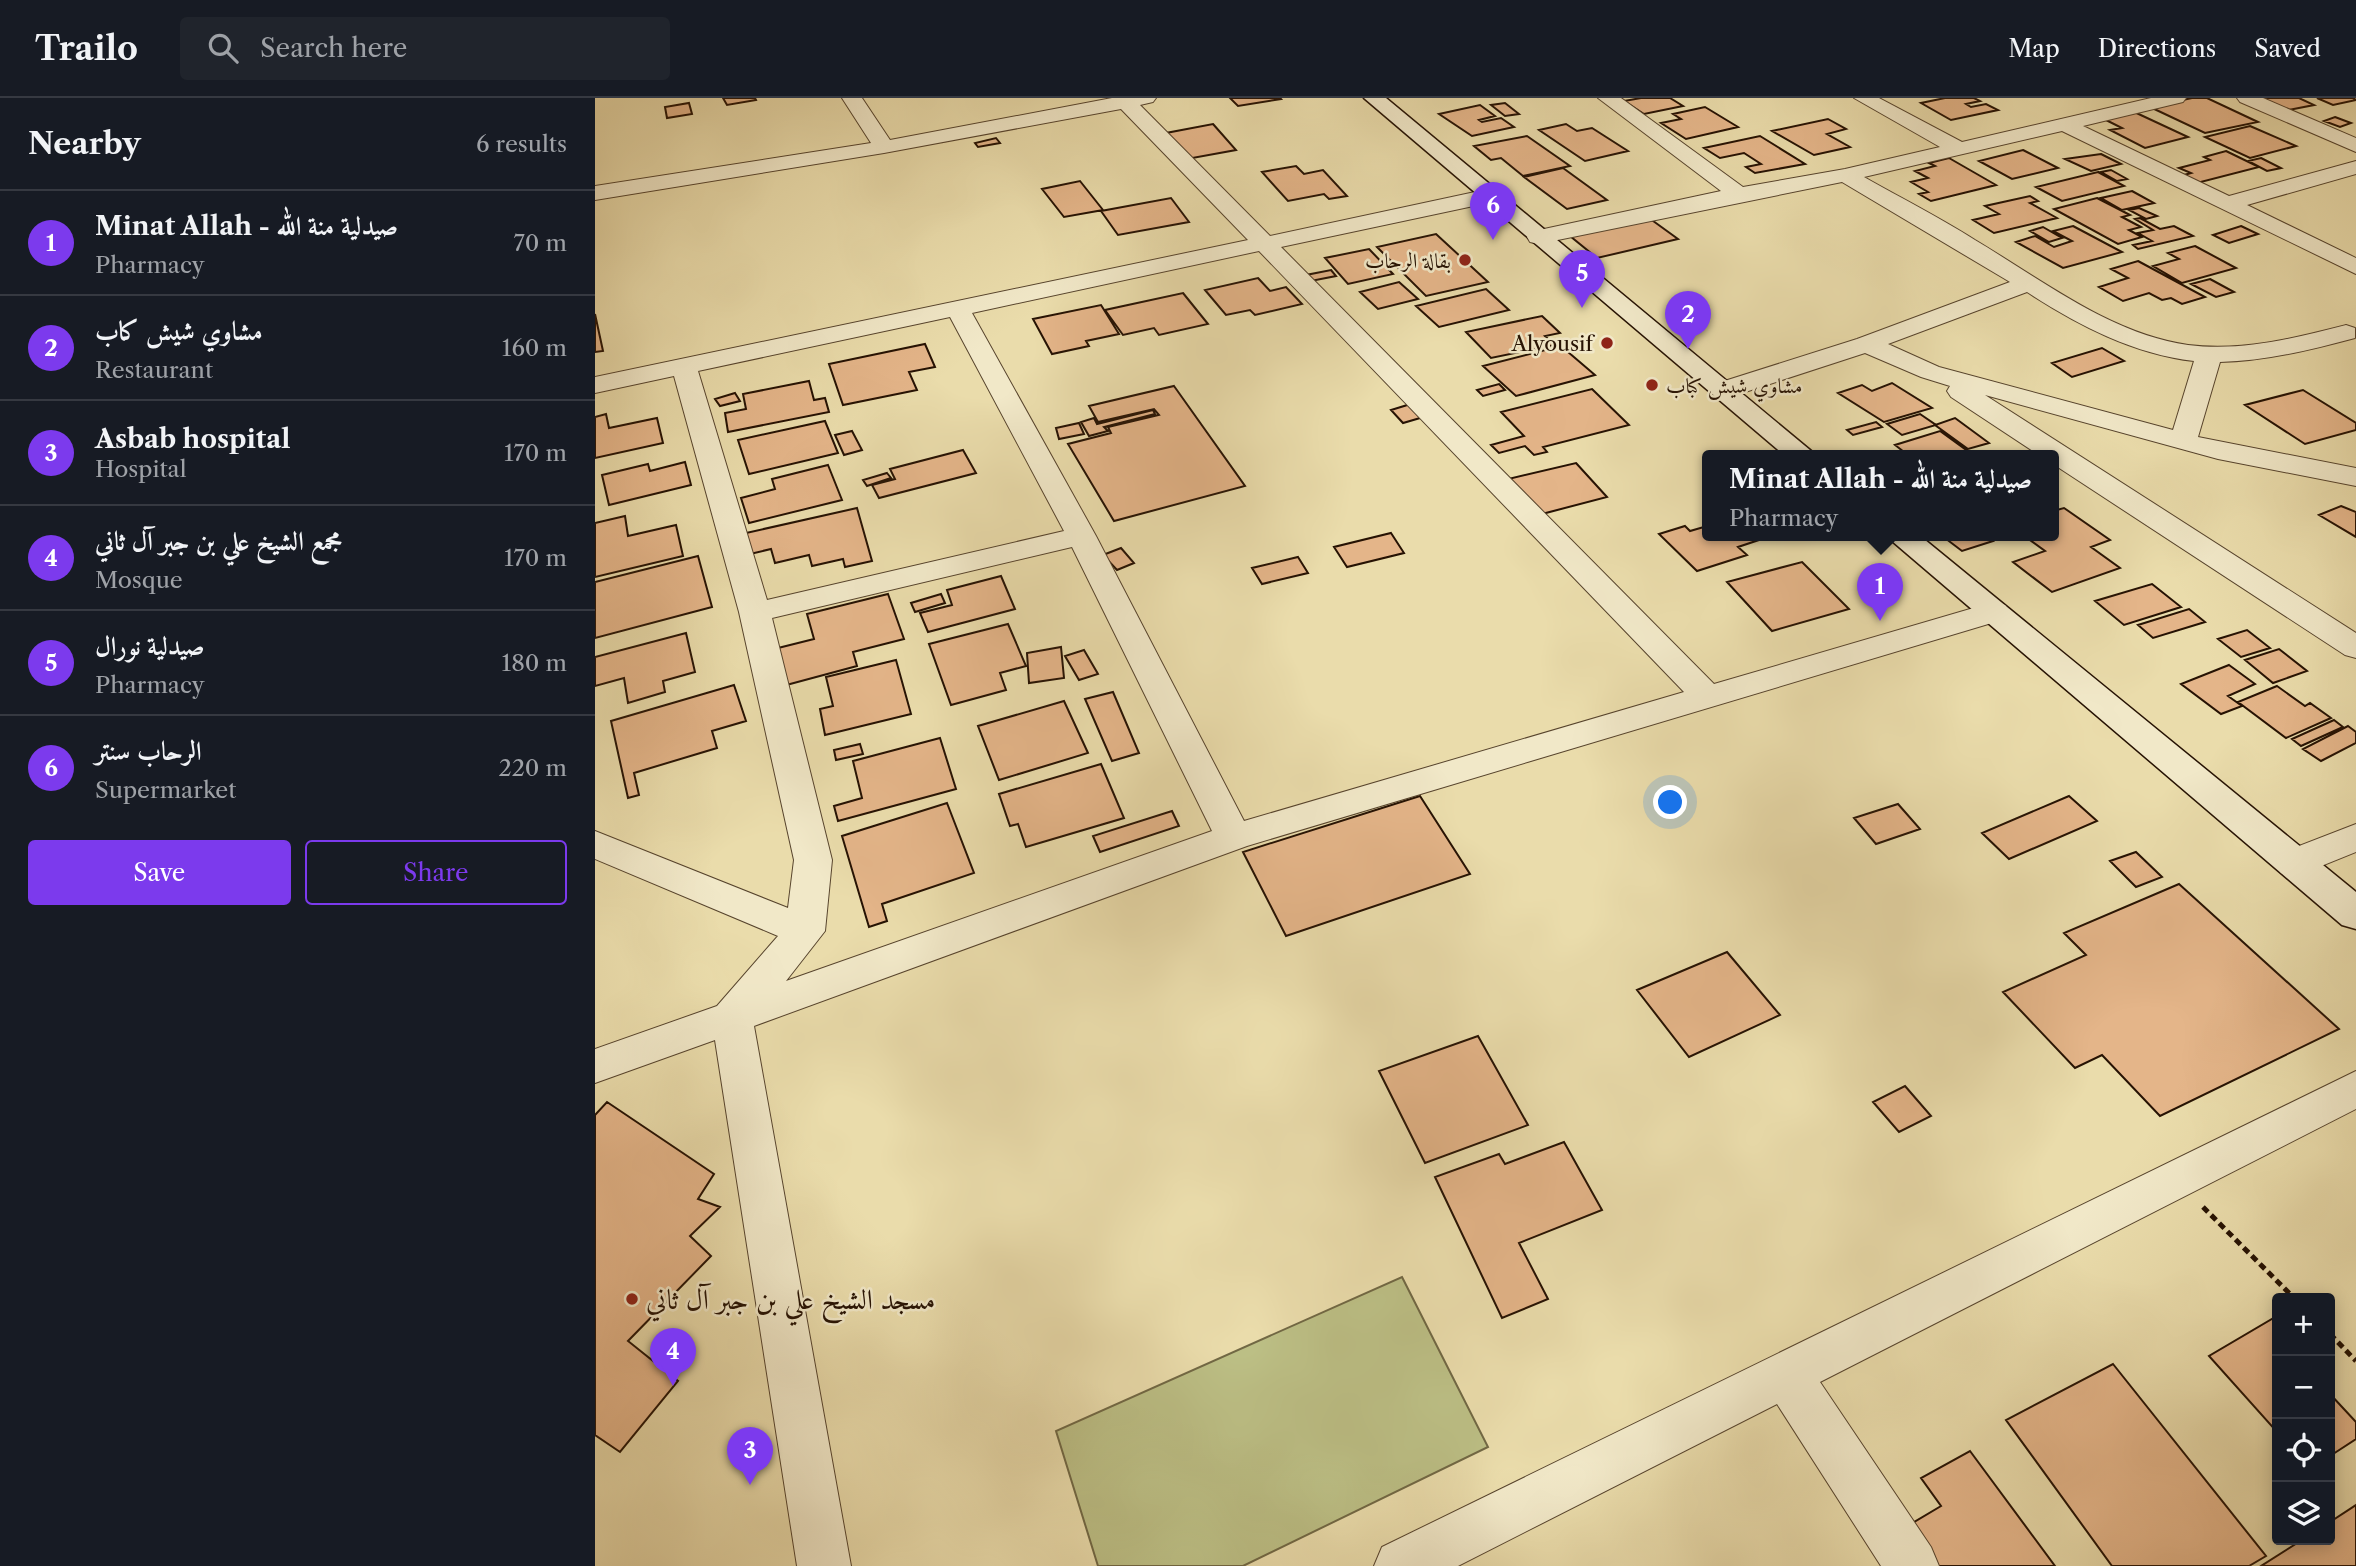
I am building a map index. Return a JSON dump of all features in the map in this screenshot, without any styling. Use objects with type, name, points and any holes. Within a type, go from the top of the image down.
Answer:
[{"type":"street","points":[[852,98],[884,147]]},
{"type":"street","points":[[595,193],[884,147],[1124,100],[1147,98]]},
{"type":"street","points":[[1374,98],[1796,450]]},
{"type":"street","points":[[1608,98],[1739,194]]},
{"type":"street","points":[[1864,98],[1958,148]]},
{"type":"street","points":[[2109,98],[2130,108]]},
{"type":"street","points":[[1538,237],[1739,194],[1845,175],[2176,98]]},
{"type":"street","points":[[2247,98],[2356,146]]},
{"type":"street","points":[[1124,100],[1709,698]]},
{"type":"street","points":[[2062,123],[2356,267]]},
{"type":"street","points":[[2227,204],[2356,167]]},
{"type":"street","points":[[1845,175],[1984,254],[2027,284],[2126,337],[2169,349],[2209,354],[2251,354],[2353,335]]},
{"type":"street","points":[[595,385],[1489,196]]},
{"type":"street","points":[[1724,390],[1866,344],[2027,284]]},
{"type":"street","points":[[957,308],[1081,536],[1234,837]]},
{"type":"street","points":[[1866,344],[1930,372],[2183,441],[2356,477]]},
{"type":"street","points":[[2183,441],[2209,354]]},
{"type":"street","points":[[684,366],[755,612],[813,860],[805,931],[732,1017],[824,1566]]},
{"type":"street","points":[[1930,372],[2050,450]]},
{"type":"street","points":[[2059,456],[2356,648]]},
{"type":"street","points":[[755,612],[1081,536]]},
{"type":"street","points":[[1907,541],[2356,914]]},
{"type":"street","points":[[595,1066],[1234,837],[1994,612]]},
{"type":"street","points":[[2294,863],[2356,837]]},
{"type":"street","points":[[595,844],[805,931]]},
{"type":"street","points":[[1401,1566],[2356,1089]]},
{"type":"street","points":[[1785,1373],[1912,1566]]},
{"type":"path","points":[[2175,1179],[2289,1293]]},
{"type":"path","points":[[2335,1339],[2356,1361]]},
{"type":"green space","points":[[1402,1277],[1488,1447],[1243,1566],[1098,1566],[1056,1431]]},
{"type":"building","points":[[723,98],[755,98],[756,100],[727,105]]},
{"type":"building","points":[[1230,98],[1280,98],[1281,99],[1238,106]]},
{"type":"building","points":[[1670,98],[1683,106],[1644,114],[1624,101]]},
{"type":"building","points":[[1945,98],[1974,98],[1980,101],[1966,104],[1971,107],[1986,104],[1998,110],[1951,120],[1921,103]]},
{"type":"building","points":[[2192,98],[2207,98],[2258,122],[2205,133],[2150,107]]},
{"type":"building","points":[[2255,98],[2299,98],[2314,105],[2283,111]]},
{"type":"building","points":[[2317,98],[2353,98],[2356,100],[2333,105]]},
{"type":"building","points":[[689,103],[692,114],[667,118],[665,107]]},
{"type":"building","points":[[1505,103],[1519,114],[1505,116],[1491,105]]},
{"type":"building","points":[[1480,105],[1495,116],[1479,120],[1482,122],[1501,118],[1514,127],[1472,136],[1439,114]]},
{"type":"building","points":[[1705,107],[1738,127],[1686,139],[1661,123],[1681,119],[1673,114]]},
{"type":"building","points":[[2130,110],[2188,137],[2145,148],[2110,130],[2122,128],[2100,117]]},
{"type":"building","points":[[2335,117],[2351,123],[2340,127],[2324,121]]},
{"type":"building","points":[[1828,119],[1846,129],[1827,134],[1850,147],[1814,155],[1772,131]]},
{"type":"building","points":[[1213,124],[1236,150],[1187,159],[1166,133]]},
{"type":"building","points":[[1566,124],[1577,131],[1592,128],[1628,151],[1585,161],[1539,130]]},
{"type":"building","points":[[2250,126],[2296,146],[2250,158],[2205,137]]},
{"type":"building","points":[[1527,136],[1570,166],[1523,176],[1501,158],[1491,160],[1474,146]]},
{"type":"building","points":[[1760,136],[1805,164],[1755,173],[1746,167],[1761,164],[1744,153],[1720,158],[1704,148]]},
{"type":"building","points":[[996,138],[1000,143],[978,147],[975,143]]},
{"type":"building","points":[[2023,150],[2058,168],[2012,179],[1979,161]]},
{"type":"building","points":[[2226,151],[2259,167],[2193,184],[2177,177],[2191,173],[2179,168],[2210,160],[2204,157]]},
{"type":"building","points":[[2101,154],[2121,164],[2091,171],[2065,159]]},
{"type":"building","points":[[1949,158],[1996,185],[1931,201],[1919,194],[1928,192],[1911,182],[1928,178],[1915,171],[1935,166],[1929,163]]},
{"type":"building","points":[[2261,158],[2281,168],[2267,171],[2248,161]]},
{"type":"building","points":[[1296,166],[1304,174],[1323,170],[1347,196],[1329,199],[1324,194],[1288,201],[1262,172]]},
{"type":"building","points":[[1563,168],[1607,200],[1567,209],[1524,177]]},
{"type":"building","points":[[2111,170],[2127,179],[2117,181],[2101,172]]},
{"type":"building","points":[[2098,172],[2124,186],[2062,201],[2036,187]]},
{"type":"building","points":[[1080,181],[1103,210],[1064,217],[1042,189]]},
{"type":"building","points":[[2132,191],[2154,203],[2122,210],[2101,198]]},
{"type":"building","points":[[2030,196],[2038,201],[2030,203],[2057,218],[1994,233],[1973,220],[1999,214],[1985,206]]},
{"type":"building","points":[[1171,198],[1189,222],[1118,235],[1101,211]]},
{"type":"building","points":[[2097,198],[2130,215],[2122,217],[2141,227],[2129,230],[2142,237],[2118,244],[2054,209]]},
{"type":"building","points":[[2139,208],[2157,216],[2146,219],[2129,210]]},
{"type":"building","points":[[1649,218],[1678,239],[1597,258],[1570,236]]},
{"type":"building","points":[[2140,218],[2160,229],[2174,226],[2193,236],[2138,249],[2133,245],[2152,241],[2138,233],[2153,230],[2135,219]]},
{"type":"building","points":[[2073,226],[2122,252],[2063,268],[2016,242],[2035,236],[2054,247],[2072,241],[2053,231]]},
{"type":"building","points":[[2241,226],[2258,234],[2229,243],[2213,235]]},
{"type":"building","points":[[2043,227],[2062,238],[2049,242],[2030,231]]},
{"type":"building","points":[[1436,234],[1488,282],[1426,296],[1377,247]]},
{"type":"building","points":[[2195,246],[2236,268],[2182,283],[2153,266],[2179,259],[2168,253]]},
{"type":"building","points":[[1369,249],[1393,274],[1348,284],[1325,258]]},
{"type":"building","points":[[2138,261],[2205,297],[2182,304],[2171,298],[2162,300],[2149,293],[2123,301],[2099,287],[2128,278],[2111,269]]},
{"type":"building","points":[[1331,270],[1336,276],[1311,281],[1306,275]]},
{"type":"building","points":[[1258,278],[1270,291],[1286,287],[1302,304],[1255,315],[1250,310],[1226,315],[1205,290]]},
{"type":"building","points":[[2210,279],[2234,292],[2216,297],[2191,284]]},
{"type":"building","points":[[1399,282],[1418,299],[1378,309],[1360,292]]},
{"type":"building","points":[[1486,289],[1509,310],[1439,327],[1416,306]]},
{"type":"building","points":[[1183,293],[1208,324],[1159,335],[1154,328],[1123,335],[1105,310]]},
{"type":"building","points":[[1101,305],[1119,334],[1086,341],[1089,346],[1052,354],[1033,319]]},
{"type":"building","points":[[595,314],[603,351],[595,352]]},
{"type":"building","points":[[1542,316],[1560,333],[1545,336],[1554,345],[1491,358],[1466,332]]},
{"type":"building","points":[[925,344],[935,367],[909,372],[917,390],[843,405],[829,364]]},
{"type":"building","points":[[1561,346],[1595,375],[1516,396],[1483,366]]},
{"type":"building","points":[[2102,348],[2124,361],[2072,377],[2052,363]]},
{"type":"building","points":[[809,381],[814,400],[825,398],[829,412],[728,432],[725,413],[746,409],[743,394]]},
{"type":"building","points":[[1892,383],[1932,408],[1884,422],[1838,393],[1862,385],[1872,391]]},
{"type":"building","points":[[1499,384],[1505,390],[1483,396],[1477,390]]},
{"type":"building","points":[[1174,386],[1245,486],[1114,521],[1068,444],[1111,433],[1108,427],[1159,415],[1154,409],[1098,422],[1089,406]]},
{"type":"building","points":[[1592,389],[1629,425],[1543,447],[1547,452],[1534,455],[1525,446],[1499,453],[1491,445],[1524,436],[1501,412]]},
{"type":"building","points":[[2303,390],[2356,423],[2356,430],[2305,444],[2245,405]]},
{"type":"building","points":[[735,393],[740,401],[720,406],[715,399]]},
{"type":"building","points":[[1414,403],[1427,416],[1403,423],[1391,410]]},
{"type":"building","points":[[1153,410],[1155,414],[1104,427],[1108,431],[1089,436],[1081,422],[1094,418],[1097,424]]},
{"type":"building","points":[[606,414],[609,428],[657,418],[663,443],[595,458],[595,417]]},
{"type":"building","points":[[1920,414],[1936,425],[1902,435],[1887,424]]},
{"type":"building","points":[[1955,418],[1989,443],[1968,449],[1935,425]]},
{"type":"building","points":[[825,421],[838,453],[749,474],[738,440]]},
{"type":"building","points":[[1876,422],[1882,427],[1853,435],[1847,430]]},
{"type":"building","points":[[1079,423],[1084,434],[1059,439],[1056,428]]},
{"type":"building","points":[[852,431],[862,450],[844,455],[835,435]]},
{"type":"building","points":[[1940,431],[1966,450],[1902,450],[1895,445]]},
{"type":"building","points":[[963,450],[976,473],[879,498],[872,485],[895,479],[890,469]]},
{"type":"building","points":[[685,462],[691,485],[609,505],[602,475],[648,464],[650,471]]},
{"type":"building","points":[[1576,463],[1607,497],[1538,515],[1508,479]]},
{"type":"building","points":[[828,465],[842,500],[749,523],[741,498],[775,489],[772,479]]},
{"type":"building","points":[[887,473],[891,478],[867,486],[863,480]]},
{"type":"building","points":[[2341,506],[2356,512],[2356,537],[2319,515]]},
{"type":"building","points":[[857,508],[872,561],[845,567],[843,559],[812,566],[809,555],[775,563],[771,549],[750,554],[746,533]]},
{"type":"building","points":[[2064,508],[2110,540],[2091,547],[2120,568],[2052,592],[2013,562],[2045,551],[2031,541],[2059,541],[2059,509]]},
{"type":"building","points":[[625,516],[628,536],[676,525],[683,556],[595,577],[595,523]]},
{"type":"building","points":[[1685,526],[1690,531],[1702,527],[1702,541],[1756,541],[1738,547],[1747,555],[1697,571],[1659,534]]},
{"type":"building","points":[[1391,533],[1404,553],[1347,567],[1334,547]]},
{"type":"building","points":[[1949,541],[1993,541],[1962,551]]},
{"type":"building","points":[[1121,548],[1134,563],[1117,570],[1103,555]]},
{"type":"building","points":[[698,556],[712,607],[595,638],[595,582]]},
{"type":"building","points":[[1298,557],[1308,573],[1262,584],[1252,568]]},
{"type":"building","points":[[1802,562],[1849,609],[1772,631],[1727,582]]},
{"type":"building","points":[[1001,576],[1015,609],[928,632],[920,613],[952,605],[947,590]]},
{"type":"building","points":[[2152,584],[2181,607],[2124,625],[2095,601]]},
{"type":"building","points":[[888,594],[904,639],[853,652],[857,666],[779,687],[770,650],[814,639],[807,614]]},
{"type":"building","points":[[941,594],[945,603],[915,612],[911,603]]},
{"type":"building","points":[[2189,609],[2205,622],[2153,638],[2138,625]]},
{"type":"building","points":[[1008,624],[1026,666],[1000,673],[1006,690],[951,705],[929,644]]},
{"type":"building","points":[[2247,630],[2270,648],[2241,657],[2218,639]]},
{"type":"building","points":[[686,633],[695,672],[663,681],[665,692],[628,703],[624,678],[595,686],[595,657]]},
{"type":"building","points":[[1061,647],[1064,678],[1029,683],[1027,653]]},
{"type":"building","points":[[2279,649],[2307,671],[2273,683],[2245,660]]},
{"type":"building","points":[[1084,650],[1098,674],[1079,680],[1065,656]]},
{"type":"building","points":[[896,660],[911,714],[825,735],[820,709],[833,706],[826,677]]},
{"type":"building","points":[[2229,665],[2255,684],[2228,696],[2242,706],[2221,714],[2181,684]]},
{"type":"building","points":[[734,685],[746,721],[712,731],[717,748],[634,773],[639,795],[628,798],[611,721]]},
{"type":"building","points":[[2277,686],[2305,706],[2310,703],[2331,718],[2286,738],[2238,702]]},
{"type":"building","points":[[1113,692],[1139,753],[1112,761],[1085,699]]},
{"type":"building","points":[[1064,701],[1088,753],[999,780],[978,726]]},
{"type":"building","points":[[2334,720],[2343,727],[2301,746],[2292,739]]},
{"type":"building","points":[[2348,726],[2356,732],[2356,743],[2321,761],[2303,749]]},
{"type":"building","points":[[940,738],[956,789],[838,821],[834,806],[862,798],[853,761]]},
{"type":"building","points":[[860,744],[863,754],[836,760],[834,750]]},
{"type":"building","points":[[1101,764],[1124,818],[1026,847],[1018,824],[1010,826],[999,794]]},
{"type":"building","points":[[1420,796],[1470,874],[1286,936],[1243,852]]},
{"type":"building","points":[[2069,796],[2097,821],[2009,859],[1982,833]]},
{"type":"building","points":[[947,803],[974,873],[882,904],[887,921],[869,927],[842,836]]},
{"type":"building","points":[[1898,804],[1920,829],[1876,844],[1854,818]]},
{"type":"building","points":[[1172,811],[1179,826],[1100,852],[1093,836]]},
{"type":"building","points":[[2136,852],[2162,877],[2136,887],[2110,861]]},
{"type":"building","points":[[2179,884],[2339,1029],[2160,1116],[2102,1055],[2075,1068],[2003,992],[2086,955],[2064,933]]},
{"type":"building","points":[[1727,952],[1780,1015],[1689,1057],[1637,990]]},
{"type":"building","points":[[1478,1036],[1528,1125],[1425,1163],[1379,1071]]},
{"type":"building","points":[[1905,1086],[1931,1116],[1899,1132],[1873,1102]]},
{"type":"building","name":"مسجد الشيخ علي بن جبر آل ثاني","points":[[607,1102],[714,1174],[698,1199],[720,1207],[690,1236],[711,1256],[628,1341],[678,1381],[620,1452],[595,1435],[595,1115]]},
{"type":"building","points":[[1564,1142],[1602,1210],[1519,1243],[1548,1299],[1502,1318],[1435,1177],[1499,1154],[1505,1164]]},
{"type":"building","points":[[2272,1319],[2272,1426],[2209,1356]]},
{"type":"building","points":[[2113,1364],[2266,1556],[2249,1566],[2112,1566],[2006,1420]]},
{"type":"building","points":[[2335,1399],[2356,1422],[2356,1439],[2335,1453]]},
{"type":"building","points":[[1970,1451],[2055,1566],[1923,1566],[1899,1531],[1941,1506],[1921,1478]]},
{"type":"building","points":[[2356,1505],[2356,1566],[2261,1566],[2294,1545],[2335,1545],[2335,1519]]},
{"type":"place","name":"الرحاب سنتر","points":[[1493,240]]},
{"type":"place","name":"بقالة الرحاب","points":[[1465,260]]},
{"type":"place","name":"صيدلية نورال","points":[[1582,308]]},
{"type":"place","name":"Alyousif","points":[[1607,343]]},
{"type":"place","name":"مشاوي شيش كاب","points":[[1688,349]]},
{"type":"place","name":"مشاوي شيش كباب","points":[[1652,385]]},
{"type":"place","name":"Minat Allah - صيدلية منة الله","points":[[1880,621]]},
{"type":"place","name":"مسجد الشيخ علي بن جبر آل ثاني","points":[[632,1299]]},
{"type":"place","name":"مجمع الشيخ علي بن جبر آل ثاني","points":[[673,1386]]},
{"type":"place","name":"Asbab hospital","points":[[750,1485]]}]
